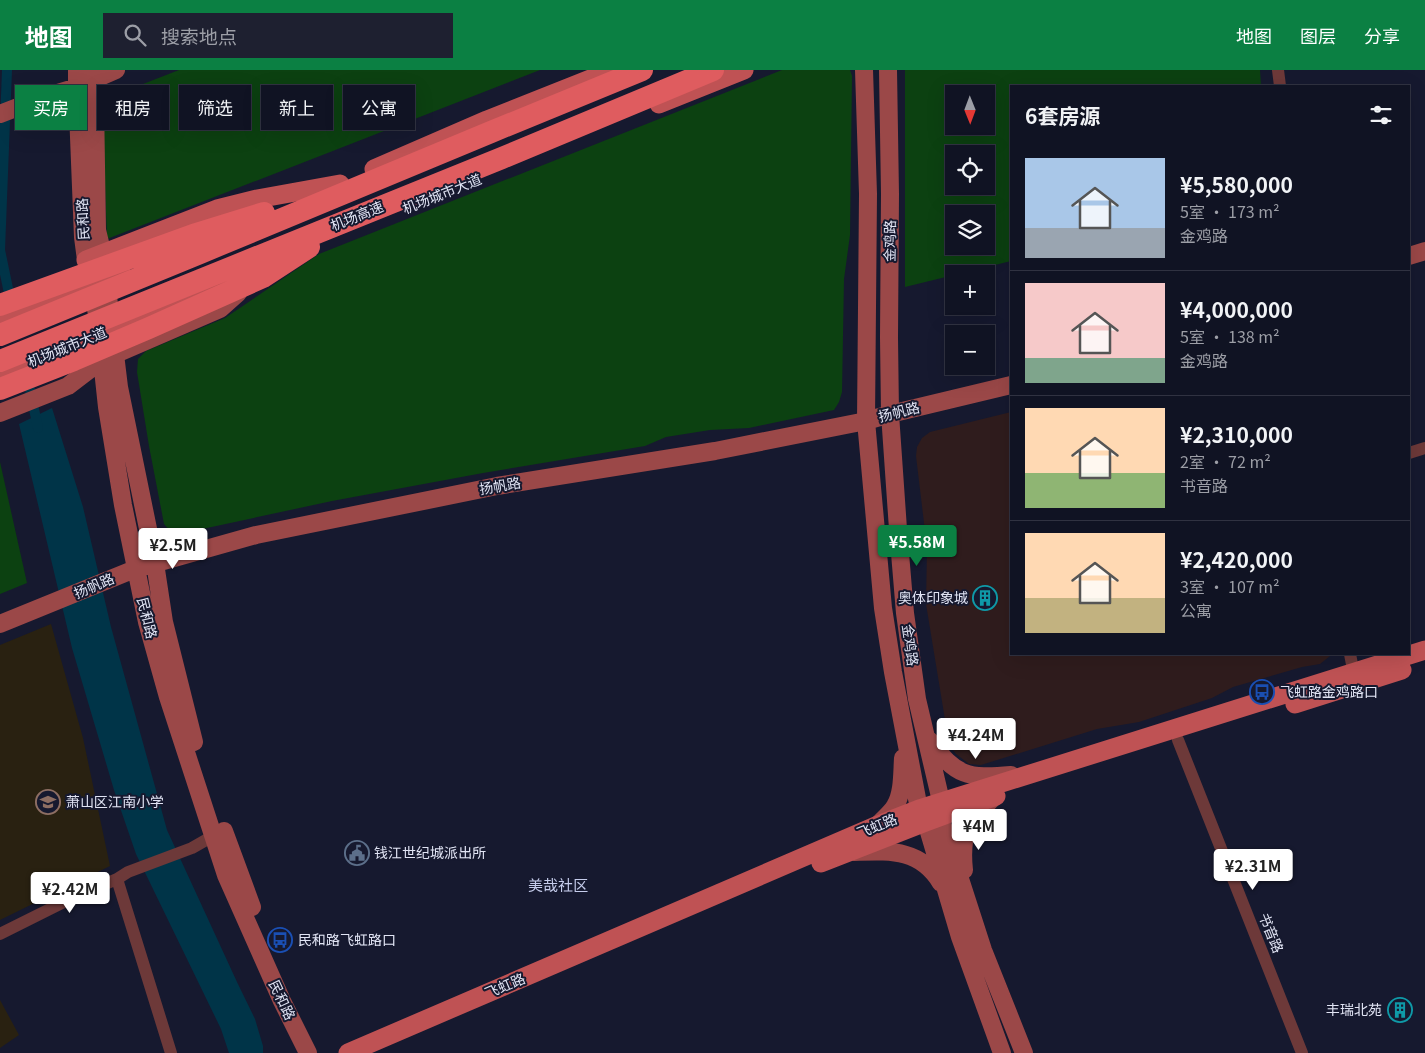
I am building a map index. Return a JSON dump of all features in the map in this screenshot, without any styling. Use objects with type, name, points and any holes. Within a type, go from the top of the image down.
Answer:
[{"type":"highway","name":"机场高速","points":[[0,335],[200,254],[345,187],[491,132],[642,70]]},
{"type":"highway","name":"机场高速","points":[[0,361],[714,70]]},
{"type":"highway","points":[[0,305],[193,235],[345,187]]},
{"type":"highway","points":[[0,389],[140,332],[263,277],[356,217]]},
{"type":"main road","points":[[0,114],[44,98],[77,79],[116,70]]},
{"type":"main road","points":[[0,318],[345,187],[487,120],[613,70]]},
{"type":"main road","name":"机场城市大道","points":[[0,374],[744,70]]},
{"type":"main road","name":"金鸡路","points":[[864,70],[868,194],[866,421],[883,608],[893,672],[904,732],[931,812],[968,903],[983,950],[1024,1053]]},
{"type":"main road","name":"金鸡路","points":[[888,70],[890,414],[905,613],[917,699],[926,735],[931,812],[948,894],[960,937],[1002,1053]]},
{"type":"main road","name":"民和路","points":[[93,75],[97,230],[95,257],[106,332],[108,358],[107,407],[135,569],[168,697],[230,884],[282,1001],[308,1053]]},
{"type":"main road","name":"民和路","points":[[77,79],[83,237],[95,257]]},
{"type":"main road","points":[[95,257],[217,209],[257,199],[345,187]]},
{"type":"main road","points":[[1410,256],[1425,251]]},
{"type":"main road","points":[[0,413],[68,386],[108,358],[220,309],[268,265]]},
{"type":"main road","name":"民和路","points":[[108,358],[119,387],[155,563],[164,622],[195,747],[264,940],[319,1053]]},
{"type":"main road","name":"扬帆路","points":[[0,624],[135,569],[256,535],[497,486],[715,451],[866,421],[1010,385]]},
{"type":"main road","name":"飞虹路","points":[[1410,654],[1425,650]]},
{"type":"main road","name":"飞虹路","points":[[379,1053],[848,852],[931,812],[1029,774],[1353,670],[1407,655]]},
{"type":"main road","name":"飞虹路","points":[[348,1053],[878,825],[994,797],[1178,740],[1353,670],[1425,662]]},
{"type":"main road","points":[[878,825],[895,806],[900,792],[904,732]]},
{"type":"main road","points":[[926,735],[942,757],[956,770],[985,778],[1029,774]]},
{"type":"main road","points":[[968,903],[962,852],[964,842],[968,828],[977,813],[994,797]]},
{"type":"main road","points":[[848,852],[887,851],[907,854],[923,861],[935,872],[948,894]]},
{"type":"street","points":[[1278,70],[1280,85]]},
{"type":"street","points":[[1410,452],[1425,448]]},
{"type":"street","name":"书音路","points":[[1178,740],[1302,1053]]},
{"type":"street","points":[[0,934],[72,898],[192,848],[213,836]]},
{"type":"street","points":[[123,876],[171,1053]]},
{"type":"shaded area","name":"奥体印象城","points":[[1010,412],[1010,655],[1330,656],[1320,664],[1302,667],[1233,687],[1212,698],[1139,722],[1097,729],[981,765],[969,764],[956,754],[949,744],[926,604],[927,548],[916,456],[917,447],[922,438],[930,432]]},
{"type":"shaded area","name":"萧山区江南小学","points":[[51,624],[83,738],[110,866],[0,920],[0,645]]},
{"type":"shaded area","points":[[0,1000],[19,1035],[0,1048]]},
{"type":"green space","points":[[179,70],[540,70],[415,119],[415,85],[343,85],[343,130],[386,130],[107,239],[103,130],[169,130],[169,85],[140,85]]},
{"type":"green space","points":[[782,70],[850,70],[852,76],[850,235],[844,279],[842,392],[834,410],[749,428],[710,430],[666,437],[645,446],[332,501],[179,534],[171,532],[164,524],[137,372],[138,359],[146,351],[225,318],[319,254]]},
{"type":"green space","points":[[905,70],[1260,70],[1261,85],[1010,85],[1010,261],[995,265],[945,265],[945,277],[905,287]]},
{"type":"green space","points":[[0,462],[27,583],[0,594]]},
{"type":"water","points":[[52,408],[83,507],[111,627],[167,830],[255,1019],[263,1046],[263,1053],[229,1053],[221,1029],[136,854],[114,790],[72,648],[19,424]]},
{"type":"waterway","points":[[7,70],[0,250],[11,303]]},
{"type":"waterway","points":[[27,376],[38,428]]},
{"type":"place","name":"奥体印象城","points":[[985,598]]},
{"type":"place","name":"飞虹路金鸡路口","points":[[1262,692]]},
{"type":"place","name":"萧山区江南小学","points":[[48,802]]},
{"type":"place","name":"钱江世纪城派出所","points":[[357,853]]},
{"type":"place","name":"民和路飞虹路口","points":[[280,940]]},
{"type":"place","name":"丰瑞北苑","points":[[1400,1010]]},
{"type":"district","name":"美哉社区","points":[[558,886]]}]
